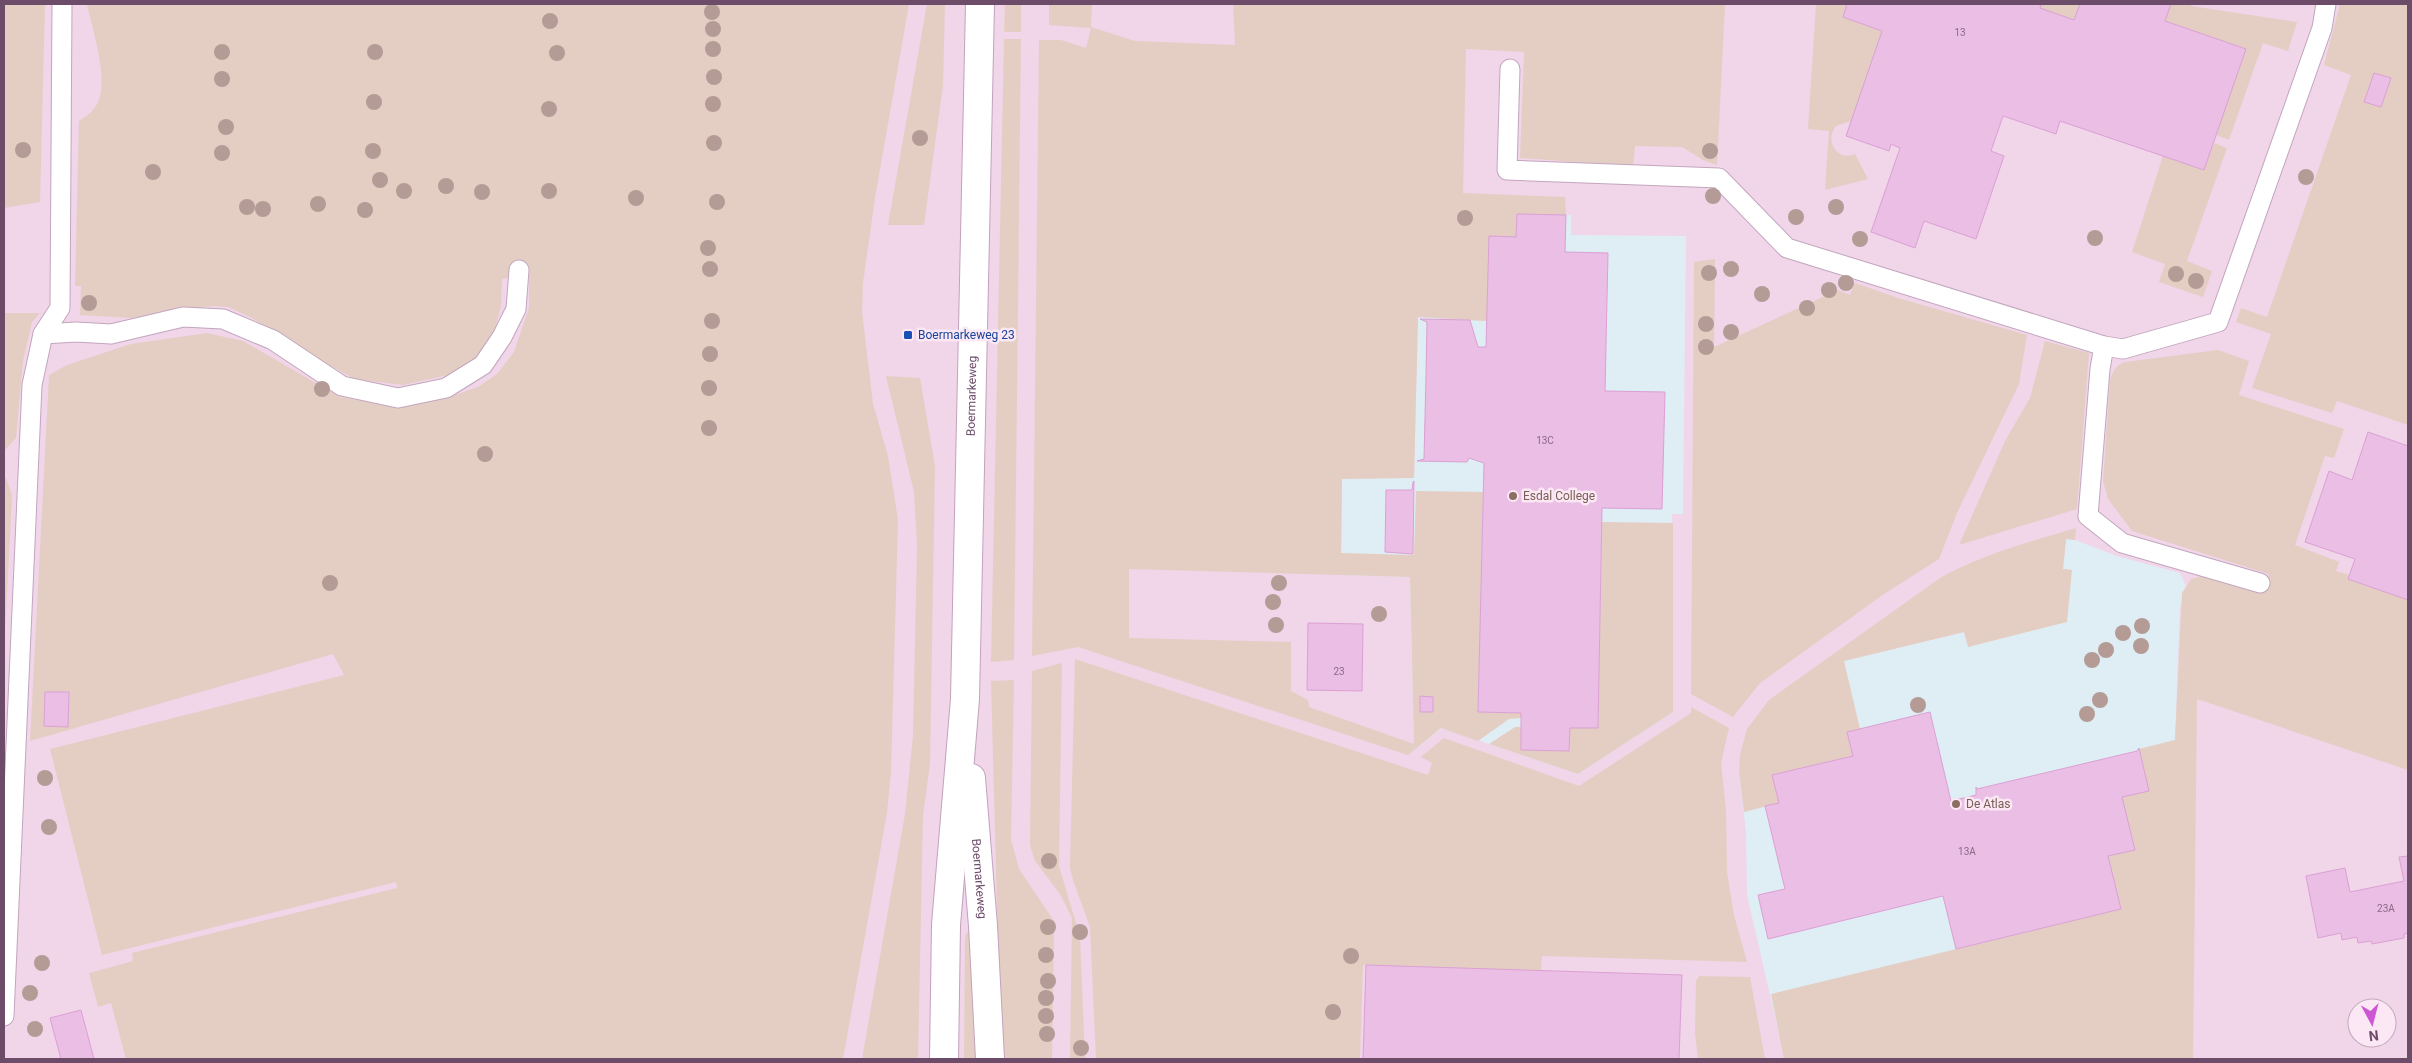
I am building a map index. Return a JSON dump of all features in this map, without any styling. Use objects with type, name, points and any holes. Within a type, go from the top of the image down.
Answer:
[{"type":"street","name":"Boermarkeweg","points":[[944,1059],[946,925],[965,699],[980,4]]},
{"type":"street","name":"Boermarkeweg","points":[[965,699],[983,926],[990,1059]]},
{"type":"lane","points":[[4,1016],[32,385],[43,334],[60,308],[62,4]]},
{"type":"lane","points":[[1510,69],[1507,170],[1719,178],[1787,248],[2104,346],[2123,349],[2218,322],[2322,28],[2326,4]]},
{"type":"lane","points":[[43,334],[76,332],[111,334],[183,317],[223,319],[273,340],[342,386],[398,398],[446,388],[483,365],[502,337],[516,309],[520,270]]},
{"type":"lane","points":[[2104,346],[2100,369],[2088,516],[2122,543],[2260,583]]},
{"type":"shaded area","points":[[4,4],[2408,4],[2408,1059],[4,1059]]},
{"type":"shaded area","points":[[4,4],[45,4],[40,202],[4,208]]},
{"type":"shaded area","points":[[87,4],[909,4],[875,198],[863,283],[862,311],[873,404],[888,456],[898,520],[891,772],[887,813],[843,1059],[126,1059],[111,1003],[98,1007],[89,973],[133,961],[132,953],[397,888],[396,882],[102,955],[50,749],[344,675],[333,654],[30,741],[49,375],[67,365],[131,344],[207,333],[243,341],[340,397],[379,404],[446,398],[478,387],[497,374],[514,352],[529,308],[529,273],[502,279],[501,305],[494,334],[479,355],[457,373],[403,385],[355,379],[312,356],[250,317],[228,307],[213,306],[132,318],[80,315],[81,286],[75,286],[79,121],[90,113],[98,102],[102,80],[101,67]]},
{"type":"shaded area","points":[[927,4],[945,4],[943,85],[924,225],[888,225]]},
{"type":"shaded area","points":[[1005,4],[1021,4],[1021,32],[1004,32]]},
{"type":"shaded area","points":[[1049,4],[1092,4],[1091,27],[1135,41],[1235,45],[1233,4],[1725,4],[1717,165],[1703,160],[1682,147],[1635,146],[1633,166],[1520,158],[1524,52],[1466,49],[1463,193],[1565,197],[1566,215],[1516,237],[1489,237],[1487,321],[1418,317],[1414,478],[1342,479],[1341,553],[1414,555],[1416,491],[1483,492],[1478,712],[1521,713],[1521,718],[1509,719],[1478,741],[1441,728],[1408,755],[1078,647],[1032,656],[1039,40],[1061,40],[1086,48],[1091,28],[1049,25]],"holes":[[[1129,569],[1410,577],[1414,744],[1309,707],[1308,700],[1291,691],[1291,642],[1129,638]]]},
{"type":"shaded area","points":[[1816,4],[1847,4],[1843,17],[1882,31],[1851,121],[1836,126],[1831,137],[1834,148],[1838,152],[1849,156],[1855,154],[1868,179],[1825,190],[1829,131],[1808,129]]},
{"type":"shaded area","points":[[2041,4],[2080,4],[2074,20],[2040,8]]},
{"type":"shaded area","points":[[2171,4],[2191,4],[2191,6],[2297,22],[2288,51],[2263,43],[2229,140],[2216,135],[2246,49],[2165,21]]},
{"type":"shaded area","points":[[2340,4],[2408,4],[2408,425],[2337,401],[2332,413],[2252,388],[2271,334],[2236,322],[2241,308],[2267,317],[2351,75],[2324,65]]},
{"type":"shaded area","points":[[1004,39],[1021,39],[1014,660],[991,662]]},
{"type":"shaded area","points":[[2214,143],[2227,148],[2187,261],[2212,271],[2203,297],[2159,282],[2165,264],[2132,252],[2163,156],[2204,170]]},
{"type":"shaded area","name":"Esdal College","points":[[1517,214],[1571,215],[1571,235],[1686,236],[1683,514],[1672,514],[1673,712],[1578,774],[1442,728],[1418,747],[1414,745],[1410,577],[1341,575],[1342,479],[1414,477],[1418,317],[1487,321],[1489,236]]},
{"type":"shaded area","points":[[1715,259],[1714,347],[1838,290],[1850,295],[1855,283],[1898,298],[2027,335],[2019,384],[1957,513],[1939,559],[1884,594],[1760,683],[1733,717],[1691,694],[1694,262]]},
{"type":"shaded area","points":[[4,313],[40,313],[32,322],[23,361],[16,438],[4,451]]},
{"type":"shaded area","points":[[2045,341],[2089,353],[2077,509],[1959,545],[2005,441],[2030,398]]},
{"type":"shaded area","points":[[2218,350],[2249,361],[2239,395],[2344,429],[2334,458],[2325,456],[2295,545],[2339,562],[2336,571],[2349,575],[2348,579],[2408,600],[2408,770],[2197,699],[2193,1059],[1784,1059],[1771,994],[2121,909],[2108,856],[2135,850],[2122,797],[2139,749],[2175,740],[2182,593],[2191,579],[2206,575],[2263,593],[2269,574],[2132,531],[2108,499],[2103,481],[2110,380],[2115,369],[2125,362]]},
{"type":"shaded area","points":[[886,376],[920,378],[935,466],[930,764],[923,815],[918,1059],[862,1059],[905,814],[913,735],[917,545],[914,492]]},
{"type":"shaded area","points":[[4,478],[6,478],[12,495],[4,653]]},
{"type":"shaded area","points":[[1602,522],[1673,523],[1673,712],[1578,774],[1489,744],[1515,727],[1521,727],[1569,751],[1570,728],[1598,728]]},
{"type":"shaded area","points":[[2076,528],[2075,540],[2066,539],[2063,569],[2072,570],[2067,622],[1968,647],[1964,632],[1844,661],[1860,729],[1847,732],[1853,756],[1772,775],[1779,803],[1744,812],[1739,772],[1740,754],[1747,729],[1769,700],[1940,578],[1989,555]]},
{"type":"shaded area","name":"De Atlas","points":[[2066,539],[2075,540],[2117,556],[2180,573],[2186,586],[2180,608],[2175,740],[2155,1022],[1782,1047],[1747,895],[1746,833],[1739,772],[1843,661],[1964,632],[1969,647],[2072,570],[2063,569]]},
{"type":"shaded area","points":[[1075,659],[1428,775],[1432,763],[1421,757],[1444,738],[1579,786],[1691,713],[1691,707],[1729,728],[1721,763],[1726,810],[1727,872],[1734,915],[1747,962],[1542,956],[1541,971],[1363,965],[1360,1059],[1096,1059],[1090,927],[1070,868]]},
{"type":"shaded area","points":[[1062,663],[1059,866],[1080,937],[1085,1059],[1070,1059],[1072,918],[1060,894],[1035,861],[1030,845],[1032,671]]},
{"type":"shaded area","points":[[1014,680],[1011,839],[1019,869],[1054,921],[1052,1059],[1001,1059],[991,681]]},
{"type":"shaded area","points":[[968,931],[973,931],[980,1059],[964,1059],[965,936]]},
{"type":"shaded area","points":[[1699,976],[1750,977],[1765,1059],[1698,1059],[1695,1033],[1696,981]]},
{"type":"building","points":[[1847,4],[2041,4],[2040,8],[2074,20],[2080,4],[2171,4],[2165,21],[2246,49],[2204,170],[2060,121],[2056,134],[2003,116],[1991,151],[2004,156],[1976,239],[1924,221],[1915,248],[1871,232],[1900,148],[1891,144],[1889,151],[1846,136],[1882,31],[1843,17]]},
{"type":"building","points":[[2374,73],[2391,78],[2381,107],[2364,102]]},
{"type":"building","points":[[1517,214],[1566,215],[1565,252],[1608,253],[1605,391],[1665,392],[1662,509],[1602,508],[1598,728],[1570,728],[1569,751],[1521,750],[1521,713],[1478,712],[1484,463],[1469,458],[1467,462],[1417,461],[1424,459],[1426,376],[1427,322],[1420,319],[1470,320],[1478,347],[1486,347],[1489,236],[1516,237]]},
{"type":"building","points":[[2368,432],[2408,446],[2408,600],[2348,579],[2355,559],[2305,542],[2329,471],[2352,480]]},
{"type":"building","points":[[1414,481],[1413,554],[1385,552],[1386,490],[1412,490]]},
{"type":"building","points":[[1308,623],[1363,624],[1362,691],[1307,690]]},
{"type":"building","points":[[45,692],[69,692],[68,727],[44,726]]},
{"type":"building","points":[[1420,696],[1433,697],[1433,712],[1420,712]]},
{"type":"building","points":[[1930,712],[1951,801],[1976,795],[1976,787],[1977,789],[2137,751],[2139,748],[2149,791],[2122,797],[2135,850],[2108,856],[2121,909],[1956,949],[1943,896],[1768,939],[1758,895],[1785,889],[1765,806],[1779,803],[1772,775],[1853,756],[1847,732]]},
{"type":"building","points":[[2408,856],[2408,933],[2404,934],[2404,938],[2372,944],[2371,941],[2358,943],[2357,937],[2342,940],[2341,933],[2318,938],[2306,876],[2345,868],[2350,892],[2404,881],[2399,857]]},
{"type":"building","points":[[1366,965],[1682,975],[1679,1059],[1363,1059]]},
{"type":"building","points":[[81,1010],[94,1059],[61,1059],[50,1018]]},
{"type":"place","name":"Boermarkeweg 23","points":[[908,335]]},
{"type":"place","name":"Esdal College","points":[[1513,496]]},
{"type":"place","name":"De Atlas","points":[[1956,804]]}]
